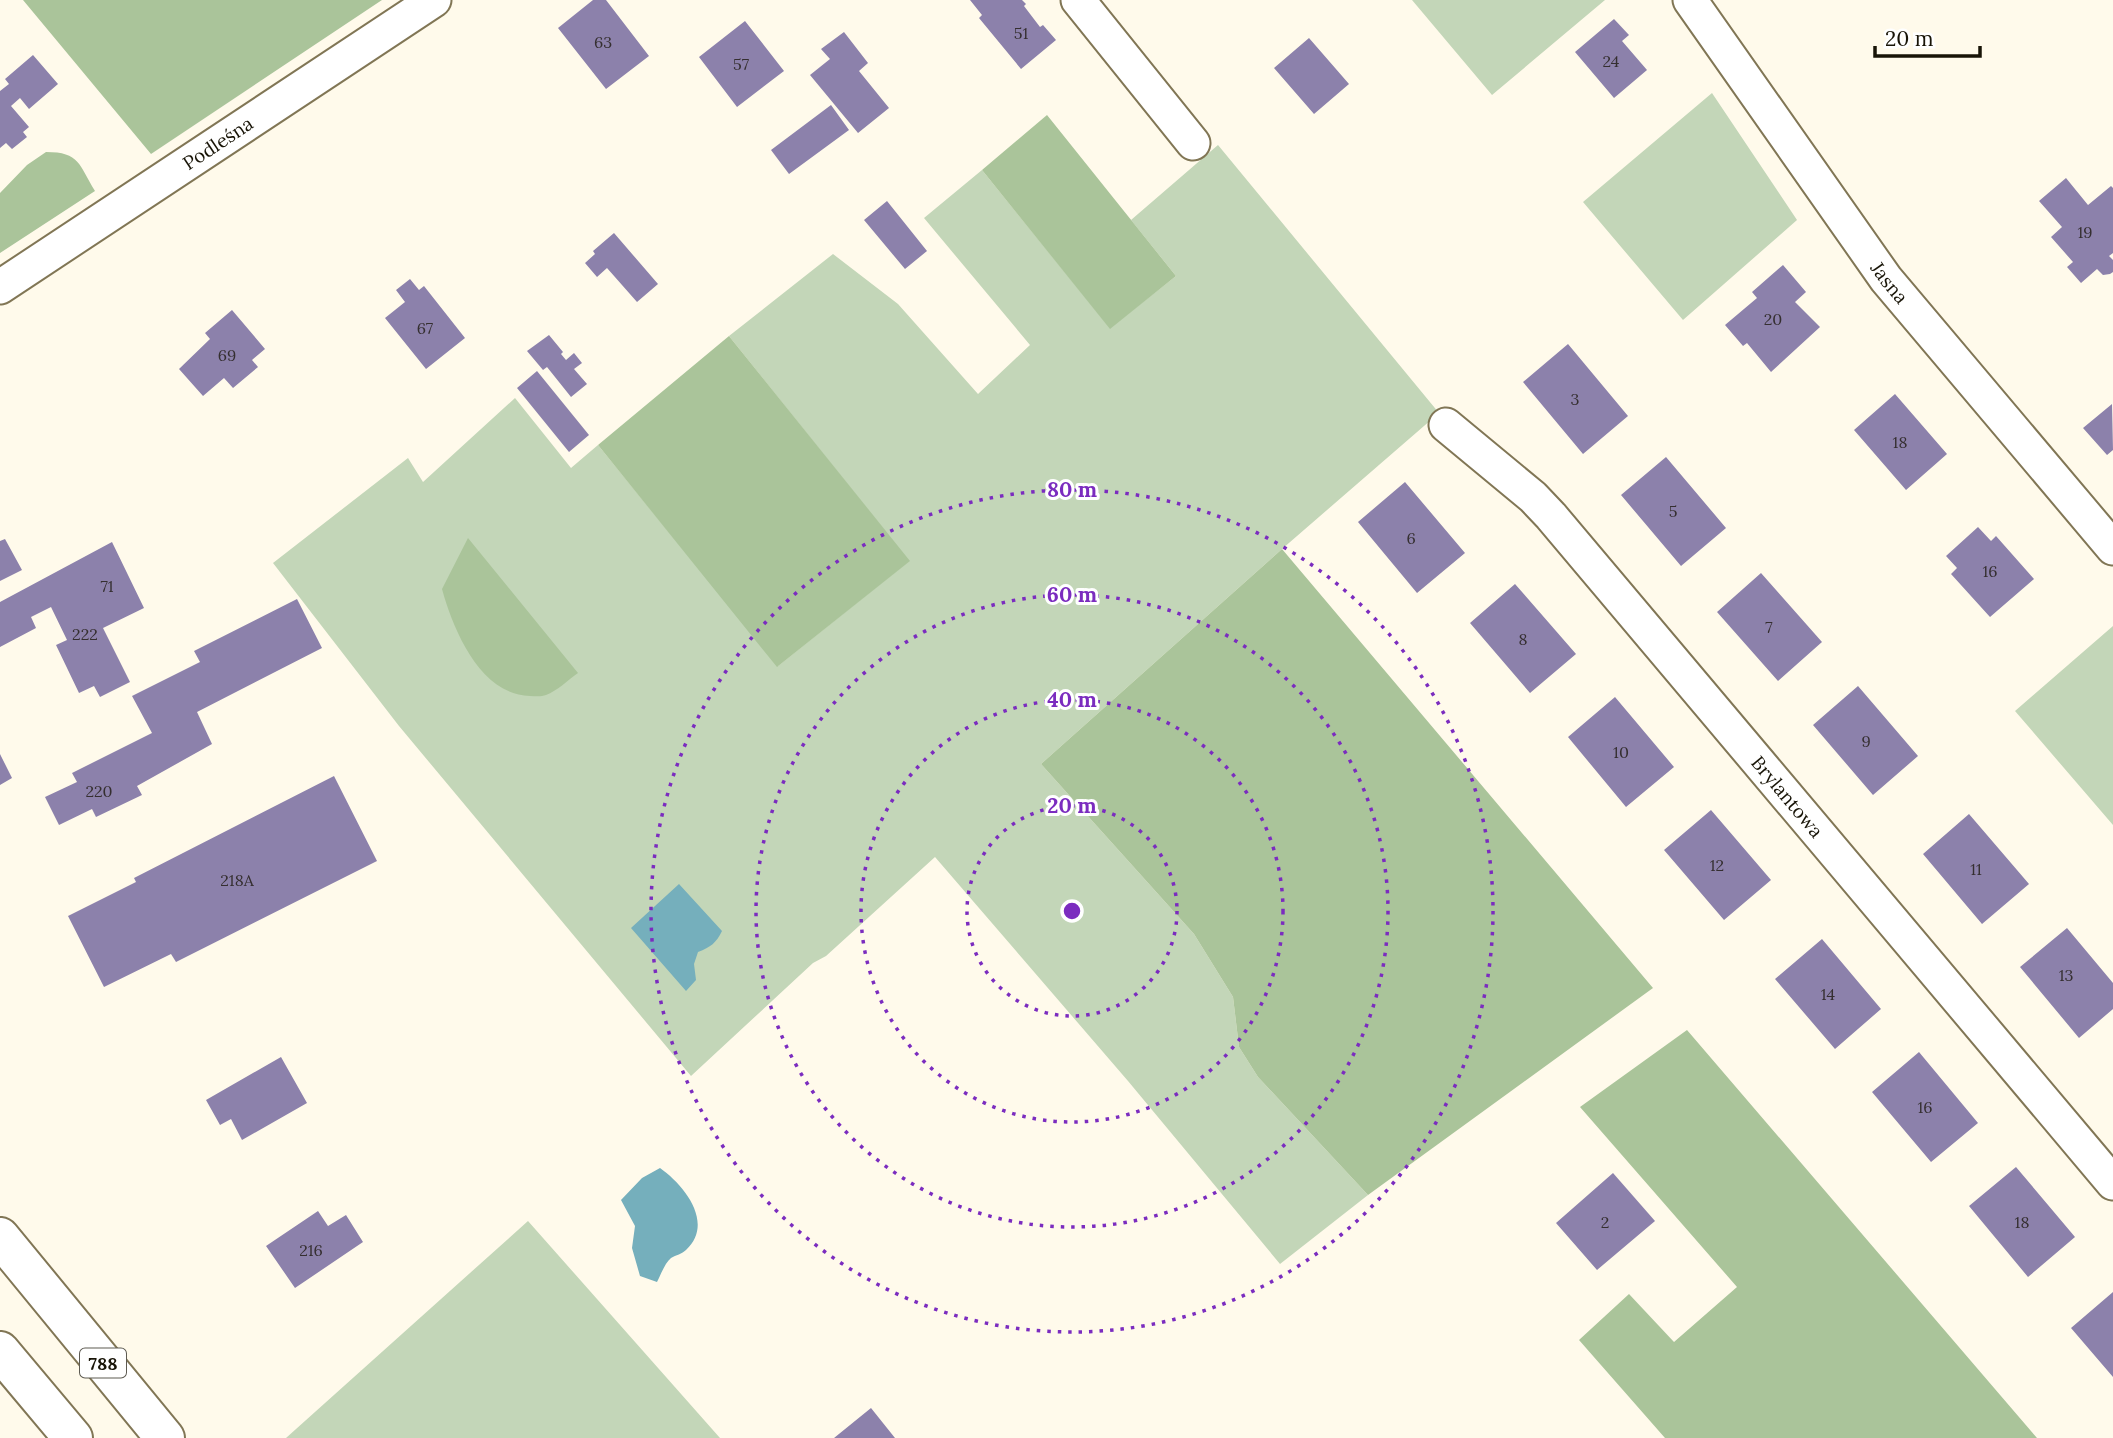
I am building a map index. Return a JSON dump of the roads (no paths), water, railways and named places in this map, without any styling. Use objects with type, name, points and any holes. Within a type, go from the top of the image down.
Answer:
[{"type":"main road","name":"788","points":[[0,1237],[165,1438]]},
{"type":"main road","points":[[0,1351],[73,1438]]},
{"type":"street","name":"Podleśna","points":[[0,287],[434,0]]},
{"type":"street","points":[[1078,0],[1193,143]]},
{"type":"street","name":"Jasna","points":[[1690,0],[1886,279],[2113,548]]},
{"type":"street","name":"Brylantowa","points":[[1446,425],[1532,496],[1551,516],[2113,1183]]},
{"type":"water","points":[[679,884],[722,931],[713,944],[698,952],[694,964],[696,980],[686,991],[631,928]]},
{"type":"water","points":[[660,1168],[678,1184],[693,1205],[698,1228],[694,1239],[684,1251],[669,1260],[657,1282],[640,1276],[632,1248],[635,1226],[621,1200],[642,1178]]}]
